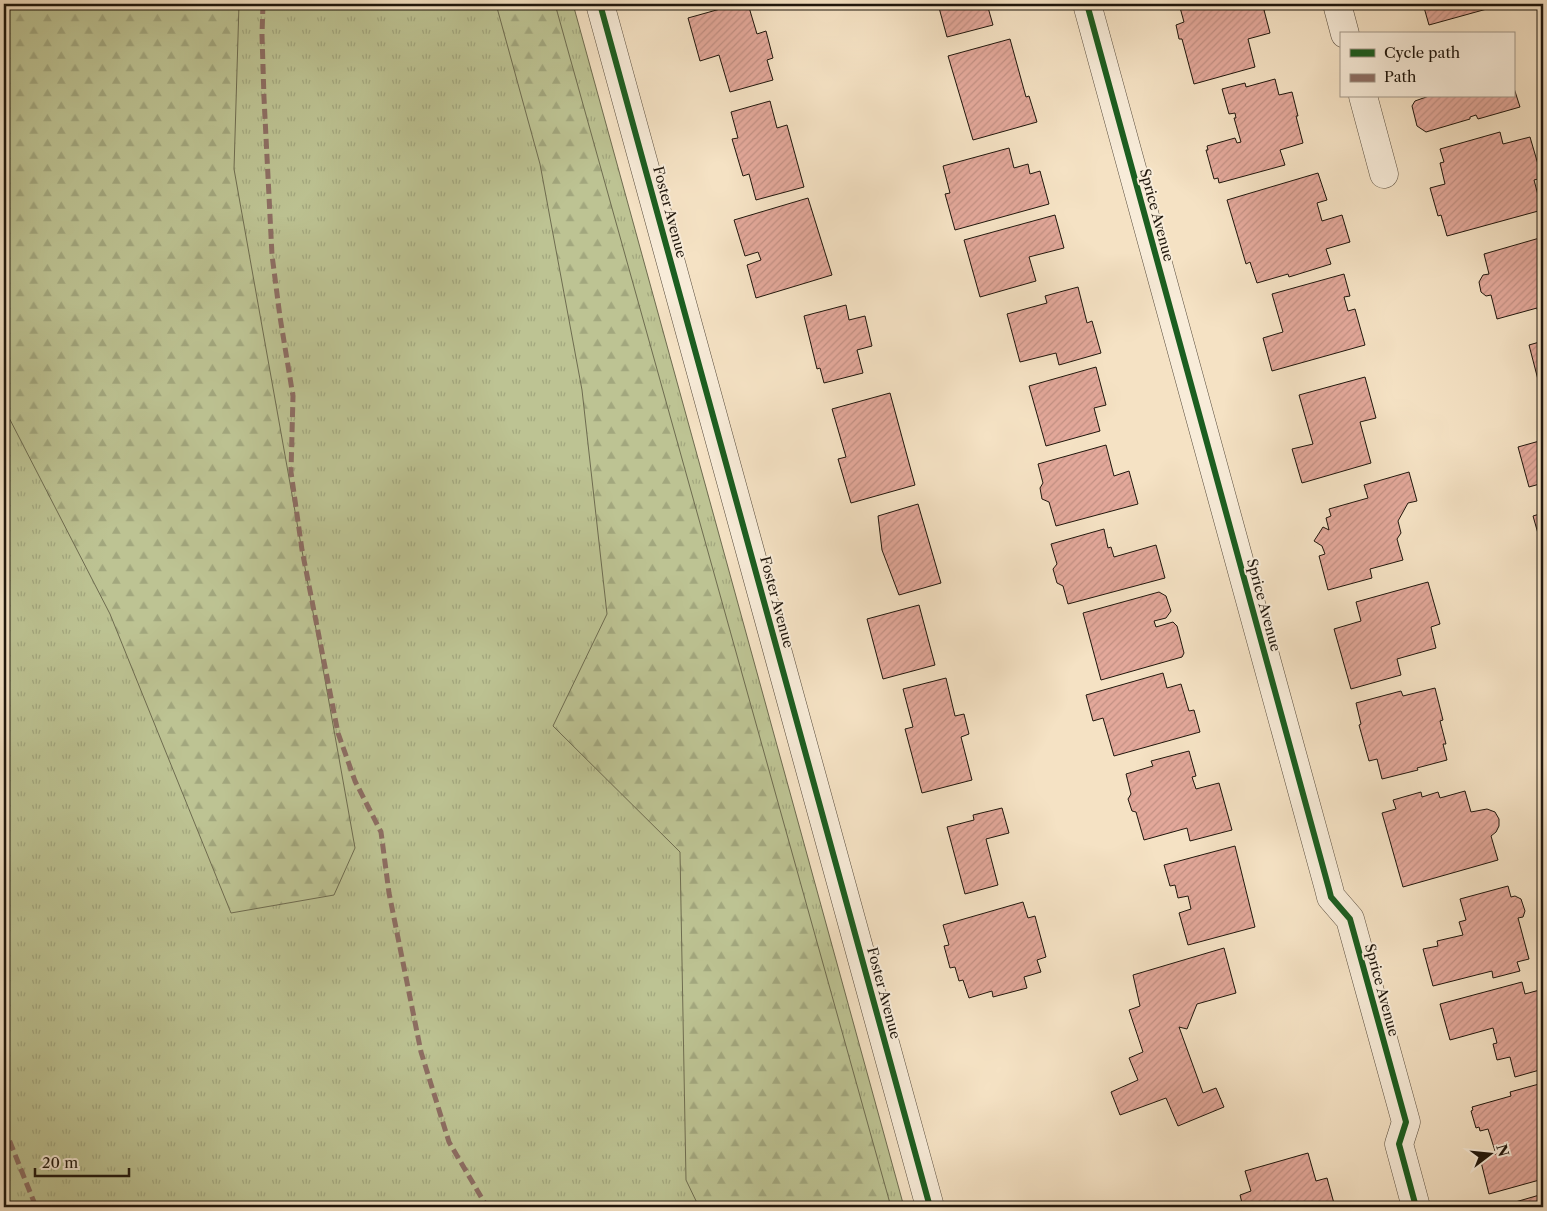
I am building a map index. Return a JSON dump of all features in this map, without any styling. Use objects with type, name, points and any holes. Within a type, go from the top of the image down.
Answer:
[{"type":"street","name":"Foster Avenue","points":[[600,4],[930,1207]]},
{"type":"street","name":"Sprice Avenue","points":[[1087,4],[1331,898],[1350,919],[1406,1122],[1399,1144],[1416,1207]]},
{"type":"street","points":[[1337,4],[1344,32]]},
{"type":"street","points":[[1363,98],[1384,174]]},
{"type":"green space","points":[[4,4],[573,4],[904,1207],[4,1207]]},
{"type":"green space","points":[[4,4],[239,4],[234,169],[355,848],[334,895],[231,913],[110,614],[4,408]]},
{"type":"green space","points":[[496,4],[555,4],[891,1207],[699,1207],[686,1180],[680,852],[553,726],[607,614],[582,390],[540,164]]},
{"type":"building","points":[[738,4],[748,4],[757,34],[766,31],[773,58],[767,60],[773,80],[730,92],[719,55],[700,61],[688,18]]},
{"type":"building","points":[[938,4],[987,4],[993,25],[947,37]]},
{"type":"building","points":[[1179,4],[1269,4],[1271,8],[1264,10],[1270,33],[1248,39],[1255,67],[1194,84],[1182,39],[1179,39],[1176,25],[1184,22]]},
{"type":"building","points":[[1423,4],[1493,4],[1494,7],[1429,25]]},
{"type":"building","points":[[1010,39],[1026,97],[1029,96],[1037,122],[973,140],[948,56]]},
{"type":"building","points":[[1275,79],[1279,95],[1292,92],[1303,143],[1280,150],[1285,165],[1219,183],[1218,178],[1214,179],[1206,150],[1208,150],[1207,146],[1235,138],[1237,143],[1241,142],[1234,118],[1236,118],[1235,113],[1229,114],[1222,89],[1245,83],[1246,87]]},
{"type":"building","points":[[1514,88],[1520,107],[1478,119],[1476,115],[1470,117],[1470,119],[1426,132],[1417,126],[1412,106],[1415,101],[1423,98],[1514,98]]},
{"type":"building","points":[[770,101],[777,128],[787,125],[804,187],[756,200],[749,174],[743,176],[732,139],[738,138],[731,112]]},
{"type":"building","points":[[1500,132],[1503,144],[1530,137],[1542,178],[1534,180],[1542,210],[1447,236],[1441,215],[1438,216],[1430,188],[1445,184],[1440,163],[1444,162],[1440,149]]},
{"type":"building","points":[[1009,148],[1014,168],[1028,164],[1030,174],[1040,171],[1049,204],[955,230],[945,194],[950,193],[943,166]]},
{"type":"building","points":[[1318,173],[1327,200],[1317,203],[1322,221],[1342,215],[1350,242],[1326,249],[1331,264],[1289,277],[1288,274],[1257,283],[1250,262],[1246,264],[1227,200]]},
{"type":"building","points":[[808,198],[832,275],[756,298],[747,265],[761,260],[758,252],[745,256],[734,220]]},
{"type":"building","points":[[1055,215],[1064,248],[1029,257],[1036,281],[980,297],[964,240]]},
{"type":"building","points":[[1543,237],[1543,317],[1539,318],[1537,308],[1497,319],[1491,295],[1486,296],[1481,292],[1479,282],[1483,275],[1489,274],[1484,254]]},
{"type":"building","points":[[1344,274],[1350,296],[1344,297],[1348,311],[1355,309],[1365,345],[1272,371],[1263,338],[1283,332],[1272,294]]},
{"type":"building","points":[[1078,287],[1087,323],[1092,321],[1101,353],[1059,365],[1056,353],[1020,362],[1007,314],[1047,303],[1045,296]]},
{"type":"building","points":[[846,305],[849,320],[865,316],[872,346],[857,350],[863,373],[824,383],[820,368],[817,369],[804,316]]},
{"type":"building","points":[[1543,341],[1543,399],[1529,345]]},
{"type":"building","points":[[1096,367],[1106,405],[1094,408],[1100,431],[1046,446],[1029,386]]},
{"type":"building","points":[[1365,377],[1376,418],[1360,422],[1371,463],[1302,483],[1292,449],[1313,444],[1299,395]]},
{"type":"building","points":[[890,393],[915,485],[851,503],[838,459],[846,457],[832,409]]},
{"type":"building","points":[[1543,440],[1543,483],[1529,487],[1518,447]]},
{"type":"building","points":[[1106,445],[1114,476],[1129,471],[1138,504],[1056,526],[1049,502],[1042,499],[1040,488],[1043,483],[1038,464]]},
{"type":"building","points":[[1409,472],[1417,501],[1408,503],[1398,521],[1401,533],[1397,539],[1403,560],[1370,569],[1372,578],[1328,590],[1319,556],[1325,554],[1322,546],[1314,541],[1323,527],[1329,530],[1326,518],[1331,516],[1329,509],[1368,498],[1364,485]]},
{"type":"building","points":[[918,504],[941,583],[899,595],[882,550],[878,516]]},
{"type":"building","points":[[1543,513],[1543,551],[1533,516]]},
{"type":"building","points":[[1104,529],[1108,548],[1111,547],[1114,557],[1156,545],[1165,578],[1068,604],[1063,586],[1057,583],[1053,569],[1057,564],[1051,544]]},
{"type":"building","points":[[1428,582],[1440,624],[1431,627],[1436,648],[1397,659],[1401,675],[1351,689],[1334,629],[1361,621],[1356,602]]},
{"type":"building","points":[[1159,592],[1166,596],[1171,611],[1166,618],[1154,621],[1156,627],[1173,622],[1177,626],[1184,653],[1182,657],[1101,680],[1083,613]]},
{"type":"building","points":[[919,605],[935,665],[883,679],[867,619]]},
{"type":"building","points":[[1163,673],[1167,688],[1181,684],[1189,711],[1194,710],[1200,732],[1114,756],[1103,718],[1093,721],[1086,695]]},
{"type":"building","points":[[946,678],[955,716],[964,714],[969,734],[961,737],[972,780],[922,793],[905,729],[913,727],[903,689]]},
{"type":"building","points":[[1435,688],[1443,720],[1440,721],[1446,744],[1443,744],[1447,760],[1382,779],[1377,759],[1369,761],[1359,725],[1361,724],[1356,703],[1401,691],[1403,696]]},
{"type":"building","points":[[1189,751],[1196,776],[1192,777],[1196,789],[1219,783],[1232,830],[1190,841],[1187,828],[1144,840],[1136,812],[1132,811],[1128,799],[1131,794],[1126,774],[1153,766],[1151,761]]},
{"type":"building","points":[[1465,791],[1471,812],[1487,809],[1495,812],[1499,819],[1499,826],[1491,836],[1498,860],[1403,887],[1382,813],[1396,809],[1393,800],[1421,792],[1422,797],[1438,792],[1440,798]]},
{"type":"building","points":[[1002,808],[1009,833],[986,839],[998,885],[965,894],[947,827],[974,820],[973,815]]},
{"type":"building","points":[[1235,846],[1255,927],[1188,945],[1179,913],[1191,909],[1188,896],[1178,898],[1175,885],[1170,886],[1164,865]]},
{"type":"building","points":[[1508,886],[1511,897],[1515,896],[1521,899],[1525,911],[1523,917],[1518,918],[1529,959],[1517,962],[1520,971],[1493,978],[1492,971],[1433,986],[1423,949],[1438,946],[1437,941],[1463,935],[1459,922],[1466,920],[1460,899]]},
{"type":"building","points":[[1023,902],[1028,918],[1035,916],[1046,957],[1037,960],[1041,972],[1024,977],[1027,988],[993,997],[992,991],[969,998],[963,980],[959,981],[955,967],[950,968],[944,946],[949,945],[943,925]]},
{"type":"building","points":[[1224,948],[1236,993],[1197,1004],[1187,1029],[1179,1027],[1203,1093],[1216,1088],[1224,1107],[1178,1126],[1166,1098],[1120,1115],[1111,1092],[1138,1080],[1129,1058],[1143,1052],[1129,1010],[1140,1006],[1133,975]]},
{"type":"building","points":[[1522,982],[1525,994],[1543,989],[1543,1069],[1515,1077],[1510,1057],[1497,1060],[1493,1044],[1497,1043],[1493,1028],[1450,1040],[1440,1004]]},
{"type":"building","points":[[1539,1084],[1540,1087],[1543,1086],[1543,1179],[1489,1194],[1480,1158],[1496,1154],[1488,1129],[1480,1131],[1479,1127],[1476,1128],[1471,1111],[1473,1110],[1472,1107],[1511,1096],[1510,1092]]},
{"type":"building","points":[[1308,1153],[1316,1181],[1327,1178],[1335,1207],[1243,1207],[1240,1195],[1251,1191],[1245,1171]]},
{"type":"building","points":[[1543,1194],[1543,1207],[1498,1207]]},
{"type":"marked path","points":[[263,4],[264,98],[272,255],[293,396],[291,472],[302,550],[338,733],[355,781],[381,832],[389,893],[421,1052],[449,1142],[487,1207]]},
{"type":"marked path","points":[[4,1127],[36,1207]]},
{"type":"cycle path","points":[[600,4],[930,1207]]},
{"type":"cycle path","points":[[1087,4],[1331,897],[1350,919],[1406,1122],[1399,1144],[1416,1207]]}]
